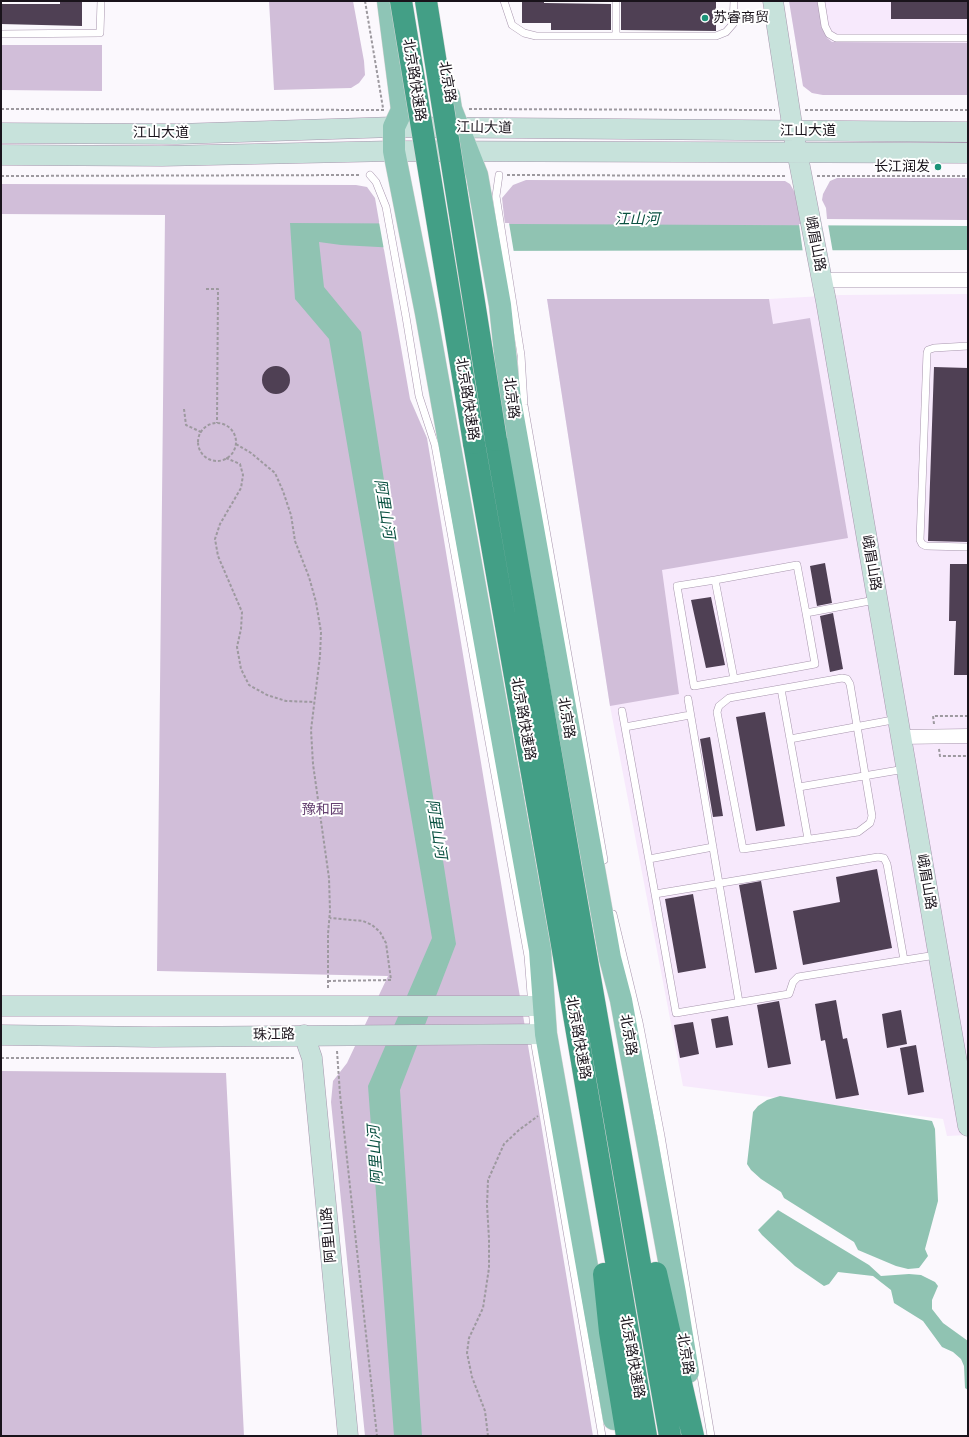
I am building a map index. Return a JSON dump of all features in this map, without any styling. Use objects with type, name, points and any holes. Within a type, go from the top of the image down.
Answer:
[{"type":"highway","name":"北京路快速路","points":[[401,1],[474,443],[646,1436]]},
{"type":"highway","name":"北京路快速路","points":[[426,1],[496,440],[670,1436]]},
{"type":"highway","points":[[560,933],[564,1040],[604,1267],[610,1332],[627,1436]]},
{"type":"highway","points":[[592,984],[612,1050],[652,1252],[693,1436]]},
{"type":"main road","points":[[388,1],[398,217],[540,950],[538,1006],[540,1034],[617,1436]]},
{"type":"main road","name":"北京路","points":[[432,1],[455,119],[492,218],[497,255],[500,305],[513,416],[610,958],[621,1000],[675,1293],[698,1436]]},
{"type":"street","name":"峨眉山路","points":[[773,1],[793,131],[820,271],[878,600],[968,1126]]},
{"type":"street","name":"江山大道","points":[[1,133],[177,134],[393,116],[793,131],[968,132]]},
{"type":"street","name":"江山大道","points":[[1,155],[162,156],[394,151],[968,153]]},
{"type":"street","points":[[820,271],[968,280]]},
{"type":"street","points":[[900,728],[968,736]]},
{"type":"street","name":"珠江路","points":[[1,1006],[538,1006]]},
{"type":"street","name":"珠江路","points":[[1,1035],[540,1034]]},
{"type":"street","name":"阿里山路","points":[[304,1035],[312,1058],[348,1436]]},
{"type":"lane","points":[[1,34],[100,33],[101,1]]},
{"type":"lane","points":[[504,1],[512,25],[529,35],[616,36],[716,36],[726,32],[733,24],[734,1]]},
{"type":"lane","points":[[616,1],[616,36]]},
{"type":"lane","points":[[821,1],[825,26],[829,34],[836,38],[968,38]]},
{"type":"lane","points":[[370,175],[398,217]]},
{"type":"lane","points":[[492,218],[499,175]]},
{"type":"lane","points":[[497,255],[521,355],[524,405],[536,479],[606,871]]},
{"type":"lane","points":[[968,346],[934,348],[928,350],[927,353],[920,540],[922,544],[926,546],[968,547]]},
{"type":"lane","points":[[797,564],[815,664],[694,686],[677,586],[715,580],[797,564]]},
{"type":"lane","points":[[715,580],[734,679]]},
{"type":"lane","points":[[806,613],[878,600]]},
{"type":"lane","points":[[842,678],[847,679],[850,684],[872,816],[870,823],[858,832],[743,849],[717,712],[719,706],[729,698],[781,688],[842,678]]},
{"type":"lane","points":[[781,688],[808,839]]},
{"type":"lane","points":[[688,699],[740,1002]]},
{"type":"lane","points":[[622,711],[676,1013],[789,994],[793,982],[798,977],[938,954]]},
{"type":"lane","points":[[625,727],[690,715]]},
{"type":"lane","points":[[790,739],[857,726],[900,728]]},
{"type":"lane","points":[[799,787],[906,769]]},
{"type":"lane","points":[[649,859],[713,847]]},
{"type":"lane","points":[[655,894],[878,857],[884,858],[887,864],[904,960]]},
{"type":"lane","points":[[611,903],[619,945],[636,1007],[661,1136],[711,1436]]},
{"type":"lane","points":[[540,1034],[546,1110],[602,1436]]},
{"type":"path","points":[[1,109],[393,116],[365,1]]},
{"type":"path","points":[[455,119],[790,110],[968,110]]},
{"type":"path","points":[[1,176],[370,175]]},
{"type":"path","points":[[499,175],[968,176]]},
{"type":"path","points":[[206,289],[218,289],[217,423]]},
{"type":"path","points":[[184,409],[186,425],[201,432]]},
{"type":"path","points":[[226,458],[234,450],[236,444],[233,432],[228,427],[217,423],[205,428],[201,432],[199,445],[204,455],[215,460],[226,458],[240,464],[243,475],[241,488],[220,524],[215,539],[218,556],[242,612],[241,629],[237,647],[241,670],[249,685],[267,695],[286,701],[313,702]]},
{"type":"path","points":[[236,444],[251,452],[275,474],[283,491],[295,541],[309,577],[321,632],[320,656],[313,702],[311,730],[313,764],[329,878],[330,918],[328,990]]},
{"type":"path","points":[[328,981],[391,980],[386,943],[380,932],[372,925],[363,921],[330,918]]},
{"type":"path","points":[[337,1047],[340,1094],[377,1436]]},
{"type":"path","points":[[1,1058],[312,1058]]},
{"type":"path","points":[[488,1436],[486,1411],[472,1377],[467,1353],[469,1338],[483,1308],[489,1268],[487,1205],[488,1180],[504,1144],[519,1130],[546,1110]]},
{"type":"shaded area","points":[[789,1],[968,1],[968,95],[823,95],[812,93],[803,86]]},
{"type":"shaded area","points":[[968,294],[968,1135],[947,1136],[943,1119],[683,1086],[610,706],[547,299],[769,299],[841,295]]},
{"type":"green space","points":[[269,1],[353,1],[364,61],[365,75],[359,83],[351,88],[274,90]]},
{"type":"green space","points":[[789,1],[818,1],[824,31],[827,38],[832,42],[968,43],[968,95],[823,95],[812,93],[803,86]]},
{"type":"green space","points":[[1,45],[102,45],[102,91],[1,90]]},
{"type":"green space","points":[[837,178],[968,178],[968,220],[827,219],[826,208],[822,200],[823,194],[830,181]]},
{"type":"green space","points":[[526,180],[785,181],[790,184],[798,198],[802,226],[505,225],[502,198],[513,185]]},
{"type":"green space","name":"豫和园","points":[[1,184],[356,185],[367,187],[375,198],[410,399],[427,438],[593,1436],[365,1436],[331,1102],[333,1081],[347,1063],[388,976],[157,971],[165,215],[1,214]]},
{"type":"green space","points":[[547,299],[769,299],[773,324],[810,318],[848,538],[662,570],[679,694],[610,706]]},
{"type":"green space","points":[[1,1071],[226,1073],[244,1436],[1,1436]]},
{"type":"water","name":"阿里山河","points":[[290,223],[968,226],[968,250],[453,251],[341,245],[319,242],[324,287],[361,332],[456,944],[400,1090],[422,1436],[394,1436],[368,1086],[432,938],[329,339],[295,299]]},
{"type":"water","points":[[780,1096],[932,1121],[935,1129],[938,1201],[925,1249],[928,1256],[919,1268],[908,1269],[896,1266],[858,1250],[854,1242],[784,1198],[781,1192],[761,1179],[751,1170],[747,1164],[753,1112],[758,1106],[767,1100]]},
{"type":"water","points":[[778,1210],[869,1265],[881,1276],[909,1274],[921,1275],[935,1282],[938,1286],[932,1300],[932,1309],[943,1323],[968,1341],[968,1390],[965,1388],[964,1366],[961,1359],[953,1352],[942,1347],[923,1321],[894,1303],[891,1290],[873,1276],[838,1272],[829,1284],[824,1286],[795,1266],[762,1235],[758,1230]]},
{"type":"pier","points":[[379,222],[509,223],[514,253],[453,253],[384,250]]},
{"type":"pier","points":[[799,224],[828,224],[833,253],[803,253]]},
{"type":"building","points":[[60,1],[82,1],[82,26],[1,24],[1,4],[60,4]]},
{"type":"building","points":[[522,1],[544,1],[544,3],[611,4],[611,30],[551,30],[551,23],[522,23]]},
{"type":"building","points":[[621,1],[716,1],[716,31],[621,30]]},
{"type":"building","points":[[891,1],[968,1],[968,19],[891,19]]},
{"type":"building","points":[[276,366],[286,370],[290,380],[286,390],[276,394],[266,390],[262,380],[266,370]]},
{"type":"building","points":[[934,367],[968,368],[968,542],[928,541]]},
{"type":"building","points":[[825,563],[832,603],[817,606],[810,566]]},
{"type":"building","points":[[950,564],[968,564],[968,675],[954,675],[956,621],[949,621]]},
{"type":"building","points":[[711,597],[725,665],[706,668],[691,600]]},
{"type":"building","points":[[833,613],[843,669],[830,672],[820,616]]},
{"type":"building","points":[[765,712],[785,826],[756,831],[736,717]]},
{"type":"building","points":[[710,737],[723,816],[713,817],[700,739]]},
{"type":"building","points":[[877,869],[892,948],[803,965],[793,911],[840,902],[836,877]]},
{"type":"building","points":[[761,881],[777,969],[755,973],[739,885]]},
{"type":"building","points":[[693,894],[706,968],[678,973],[665,899]]},
{"type":"building","points":[[836,1000],[843,1039],[847,1038],[859,1095],[836,1099],[825,1040],[821,1041],[815,1004]]},
{"type":"building","points":[[779,1001],[791,1064],[768,1068],[757,1005]]},
{"type":"building","points":[[901,1010],[907,1044],[887,1048],[882,1014]]},
{"type":"building","points":[[728,1016],[733,1045],[716,1048],[711,1019]]},
{"type":"building","points":[[693,1022],[699,1054],[680,1058],[674,1025]]},
{"type":"building","points":[[916,1045],[924,1092],[908,1095],[900,1048]]},
{"type":"place","name":"苏睿商贸","points":[[705,18]]},
{"type":"place","name":"长江润发","points":[[938,167]]},
{"type":"water label","name":"江山河","points":[[637,220]]}]
